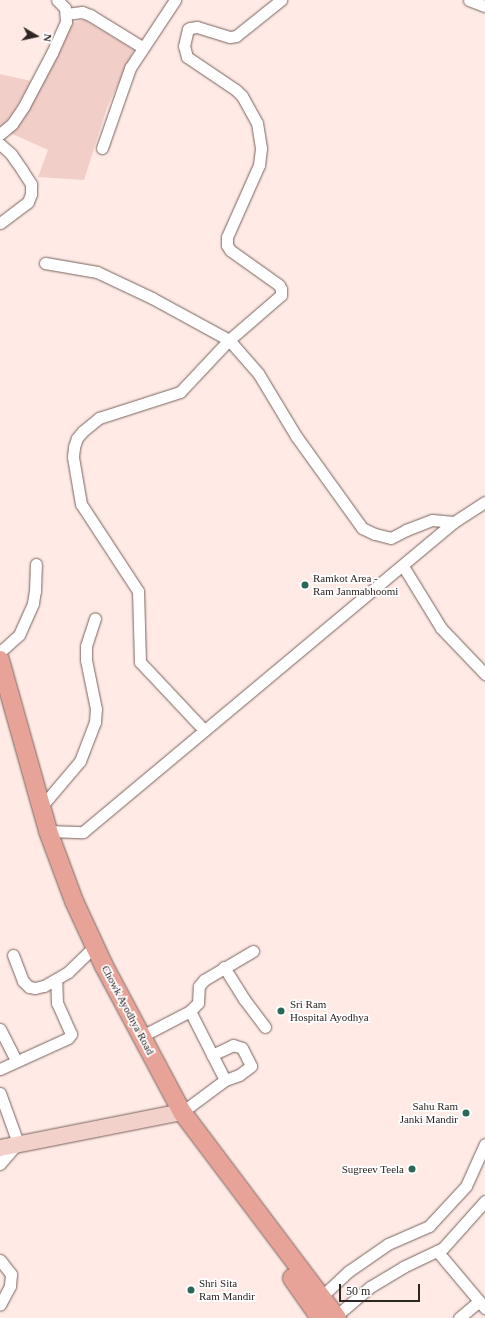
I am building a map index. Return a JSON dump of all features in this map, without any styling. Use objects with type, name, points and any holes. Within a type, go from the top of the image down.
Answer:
[{"type":"main road","name":"Chowk Ayodhya Road","points":[[0,660],[48,831],[74,901],[90,951],[142,1036],[177,1113],[321,1297],[331,1317]]},
{"type":"main road","points":[[0,695],[33,809],[90,951],[177,1113],[331,1317]]},
{"type":"street","points":[[0,134],[12,124],[24,106],[52,54],[66,22],[65,8],[58,0]]},
{"type":"street","points":[[102,148],[130,68],[142,47],[175,0]]},
{"type":"street","points":[[204,730],[140,662],[138,591],[81,504],[73,457],[77,438],[90,424],[108,415],[180,392],[229,340],[280,295],[281,289],[279,285],[230,250],[227,245],[227,237],[259,165],[261,148],[259,130],[254,116],[242,96],[187,57],[184,46],[188,29],[190,28],[197,27],[230,38],[236,36],[281,0]]},
{"type":"street","points":[[469,0],[485,6]]},
{"type":"street","points":[[66,14],[82,12],[90,15],[142,47]]},
{"type":"street","points":[[0,144],[10,154],[28,179],[31,184],[31,194],[28,202],[0,223]]},
{"type":"street","points":[[45,263],[97,272],[152,298],[229,340],[258,373],[296,436],[362,528],[375,534],[391,538],[406,530],[432,520],[454,522]]},
{"type":"street","points":[[48,831],[83,832],[454,522],[485,502]]},
{"type":"street","points":[[0,652],[19,635],[32,604],[35,590],[36,564]]},
{"type":"street","points":[[403,566],[441,628],[485,674]]},
{"type":"street","points":[[41,807],[80,762],[91,736],[96,709],[86,660],[86,646],[95,618]]},
{"type":"street","points":[[13,955],[23,981],[34,988],[44,986],[56,980],[68,972],[90,951]]},
{"type":"street","points":[[142,1036],[190,1011],[198,1003],[201,984],[224,967],[254,951]]},
{"type":"street","points":[[224,967],[244,999],[265,1027]]},
{"type":"street","points":[[0,1069],[68,1038],[71,1034],[57,1003],[56,980]]},
{"type":"street","points":[[190,1011],[225,1080]]},
{"type":"street","points":[[0,1028],[16,1061]]},
{"type":"street","points":[[0,1148],[18,1143],[177,1113],[225,1080],[239,1075],[251,1066],[242,1048],[233,1045],[212,1055]]},
{"type":"street","points":[[0,1094],[18,1143]]},
{"type":"street","points":[[0,1164],[18,1143]]},
{"type":"street","points":[[321,1297],[348,1271],[388,1244],[429,1226],[466,1186],[485,1144]]},
{"type":"street","points":[[331,1317],[370,1287],[403,1267],[443,1248],[485,1201]]},
{"type":"street","points":[[437,1251],[482,1304],[459,1318]]},
{"type":"street","points":[[0,1260],[12,1274],[10,1286],[0,1305]]},
{"type":"shaded area","points":[[85,20],[134,50],[107,108],[84,180],[38,177],[48,150],[10,133],[70,23]]},
{"type":"shaded area","points":[[0,74],[31,81],[14,112],[0,129]]},
{"type":"place","name":"Ramkot Area - Ram Janmabhoomi","points":[[305,585]]},
{"type":"place","name":"Sri Ram Hospital Ayodhya","points":[[281,1011]]},
{"type":"place","name":"Sahu Ram Janki Mandir","points":[[466,1113]]},
{"type":"place","name":"Sugreev Teela","points":[[412,1169]]},
{"type":"place","name":"Shri Sita Ram Mandir","points":[[191,1290]]}]
